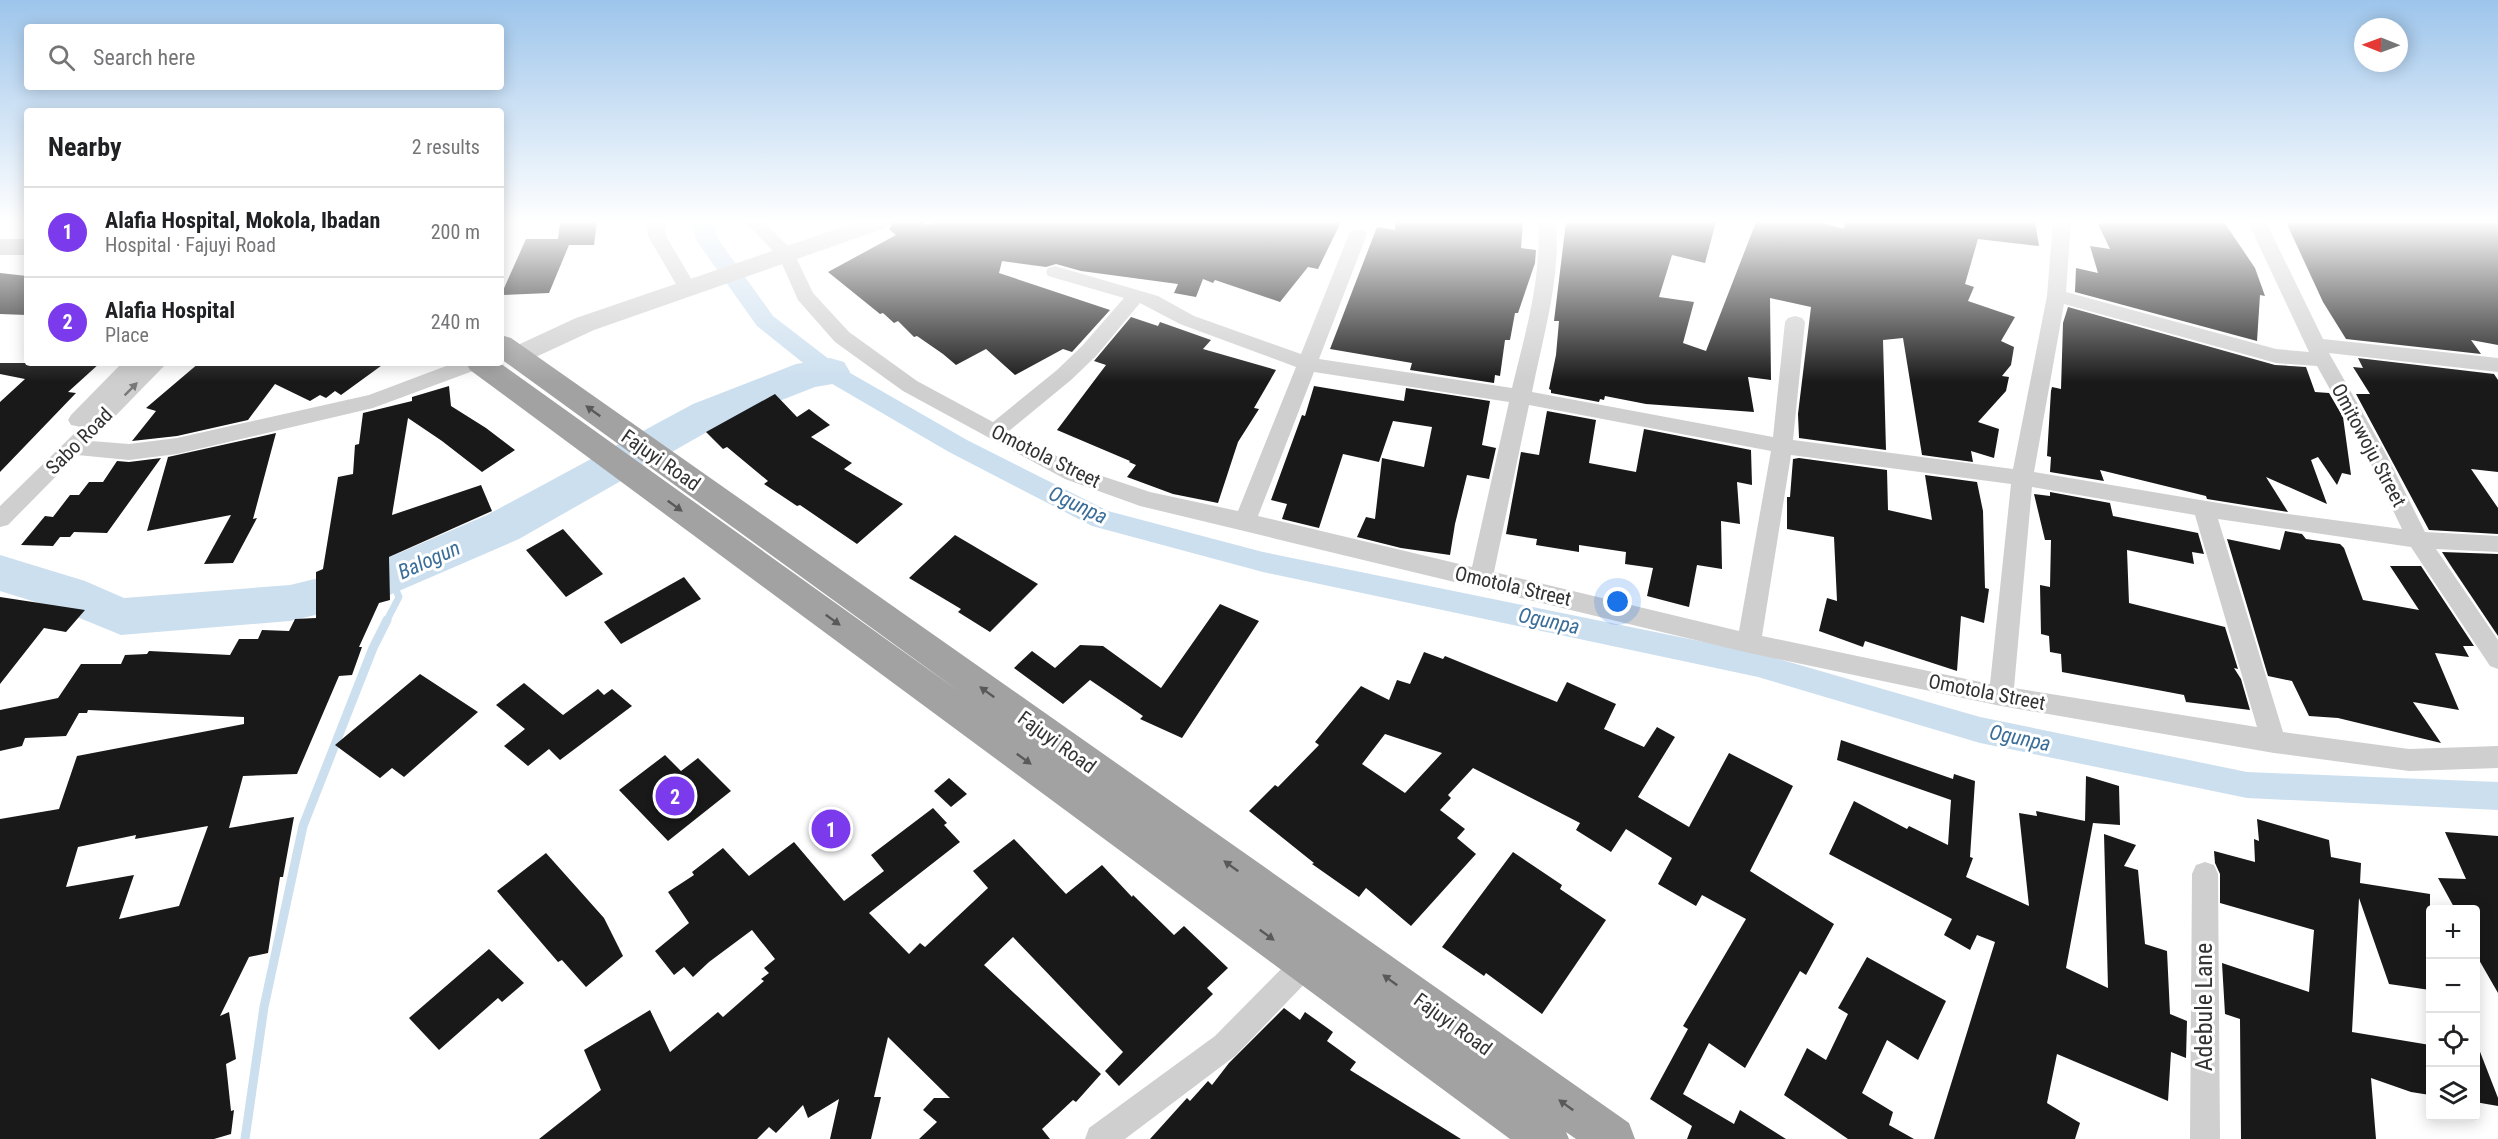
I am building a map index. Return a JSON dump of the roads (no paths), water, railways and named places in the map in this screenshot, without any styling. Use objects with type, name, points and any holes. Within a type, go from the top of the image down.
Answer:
[{"type":"highway","name":"Fajuyi Road","points":[[508,351],[630,455],[1306,963],[1547,1139]]},
{"type":"highway","name":"Fajuyi Road","points":[[485,366],[630,455],[1613,1139]]},
{"type":"street","points":[[691,275],[698,283]]},
{"type":"street","points":[[508,351],[720,275]]},
{"type":"street","name":"Omotola Street","points":[[796,275],[805,296],[842,337],[910,386],[1073,474],[1148,500],[1245,521],[1749,643],[2001,696],[2274,742],[2409,760],[2498,757]]},
{"type":"street","points":[[1066,275],[1151,300],[1186,320],[1308,364],[1522,397],[1782,446],[2022,478],[2418,540],[2498,544]]},
{"type":"street","points":[[1245,521],[1342,275]]},
{"type":"street","points":[[1481,578],[1522,397],[1545,275]]},
{"type":"street","points":[[2001,696],[2022,478],[2056,296],[2057,275]]},
{"type":"street","name":"Omitowoju Street","points":[[2282,275],[2319,352],[2376,454],[2418,540],[2498,659]]},
{"type":"street","points":[[994,432],[1064,375],[1089,351],[1137,295]]},
{"type":"street","points":[[2056,296],[2276,356],[2319,352],[2498,365]]},
{"type":"street","points":[[1749,643],[1782,446],[1795,322]]},
{"type":"street","name":"Sabo Road","points":[[0,500],[131,366]]},
{"type":"street","name":"Sabo Road","points":[[0,519],[154,366]]},
{"type":"street","points":[[73,447],[129,452],[177,446],[373,401],[466,366]]},
{"type":"street","points":[[2204,508],[2274,742]]},
{"type":"street","name":"Adebule Lane","points":[[2205,874],[2205,1139]]},
{"type":"street","points":[[1100,1139],[1225,1046],[1306,963]]},
{"type":"waterway","name":"Ogunpa","points":[[732,275],[765,321],[830,372],[958,446],[1101,519],[1263,562],[1758,665],[1980,730],[2247,785],[2498,796]]},
{"type":"waterway","name":"Balogun","points":[[0,573],[69,594],[121,617],[290,603],[378,582],[503,527],[707,414],[810,374],[830,372]]},
{"type":"waterway","points":[[386,622],[399,597],[390,577]]},
{"type":"waterway","points":[[245,1139],[264,1007],[303,826],[373,648],[386,622]]},
{"type":"place","name":"Alafia Hospital","points":[[675,796]]},
{"type":"place","name":"Alafia Hospital, Mokola, Ibadan","points":[[831,829]]}]
